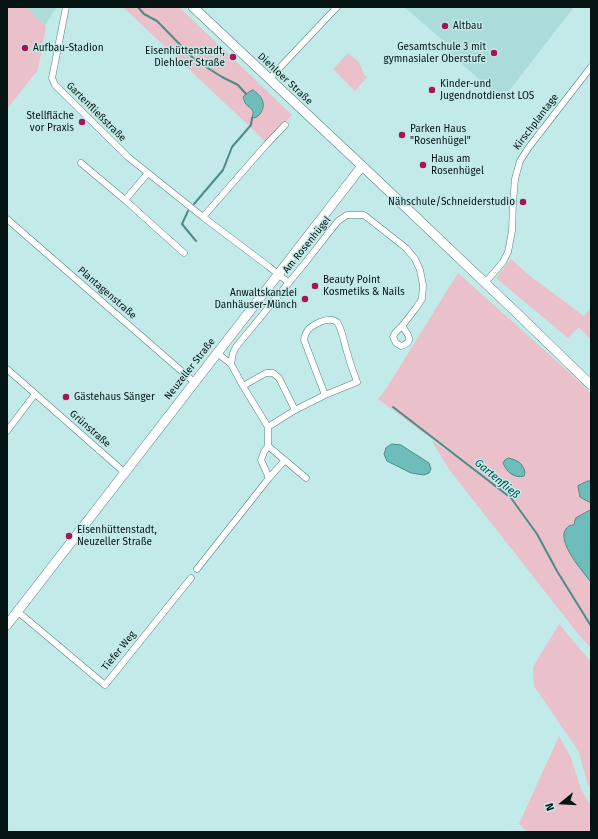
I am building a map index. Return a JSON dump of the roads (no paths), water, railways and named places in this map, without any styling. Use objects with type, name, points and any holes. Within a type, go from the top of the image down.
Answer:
[{"type":"main road","name":"Diehloer Straße","points":[[193,7],[591,385]]},
{"type":"main road","name":"Neuzeller Straße","points":[[7,625],[362,166]]},
{"type":"street","name":"Gartenfließstraße","points":[[66,7],[52,78],[55,85],[128,157],[278,274]]},
{"type":"street","points":[[269,79],[337,7]]},
{"type":"street","name":"Kirschplantage","points":[[485,283],[503,262],[508,252],[512,231],[515,179],[520,161],[529,147],[591,67]]},
{"type":"street","points":[[203,217],[285,125]]},
{"type":"street","points":[[81,163],[184,253]]},
{"type":"street","points":[[125,200],[148,173]]},
{"type":"street","name":"Am Rosenhügel","points":[[231,364],[236,347],[338,221],[347,215],[364,215],[406,248],[415,259],[420,270],[423,285],[422,299],[402,326]]},
{"type":"street","name":"Plantagenstraße","points":[[7,219],[194,382]]},
{"type":"street","name":"Am Rosenhügel","points":[[278,274],[289,283]]},
{"type":"street","points":[[268,426],[325,395],[357,382],[339,326],[331,319],[310,327],[305,334],[304,340],[325,395]]},
{"type":"street","points":[[217,353],[231,364],[268,426],[268,446],[261,460],[269,478]]},
{"type":"street","name":"Grünstraße","points":[[7,369],[124,472]]},
{"type":"street","points":[[243,386],[266,373],[273,373],[280,378],[295,410]]},
{"type":"street","points":[[7,431],[35,394]]},
{"type":"street","points":[[268,446],[306,478]]},
{"type":"street","points":[[198,569],[269,478],[285,460]]},
{"type":"street","name":"Tiefer Weg","points":[[17,611],[105,684],[191,578]]},
{"type":"waterway","name":"Gartenfließ","points":[[138,7],[144,14],[157,21],[195,60],[238,85],[246,94]]},
{"type":"waterway","name":"Gartenfließ","points":[[194,204],[223,170],[232,147],[251,125],[252,118]]},
{"type":"waterway","name":"Gartenfließ","points":[[188,211],[182,224],[196,241]]},
{"type":"waterway","name":"Gartenfließ","points":[[393,407],[511,498],[537,534],[557,571],[591,626]]},
{"type":"place","name":"Altbau","points":[[445,26]]},
{"type":"place","name":"Aufbau-Stadion","points":[[25,48]]},
{"type":"place","name":"Gesamtschule 3 mit gymnasialer Oberstufe","points":[[494,53]]},
{"type":"place","name":"Eisenhüttenstadt, Diehloer Straße","points":[[233,57]]},
{"type":"place","name":"Kinder-und Jugendnotdienst LOS","points":[[432,90]]},
{"type":"place","name":"Stellfläche vor Praxis","points":[[82,122]]},
{"type":"place","name":"Parken Haus \"Rosenhügel\"","points":[[402,135]]},
{"type":"place","name":"Haus am Rosenhügel","points":[[423,165]]},
{"type":"place","name":"Nähschule/Schneiderstudio","points":[[523,202]]},
{"type":"place","name":"Beauty Point Kosmetiks & Nails","points":[[315,286]]},
{"type":"place","name":"Anwaltskanzlei Danhäuser-Münch","points":[[305,299]]},
{"type":"place","name":"Gästehaus Sänger","points":[[66,397]]},
{"type":"place","name":"Eisenhüttenstadt, Neuzeller Straße","points":[[69,536]]}]
